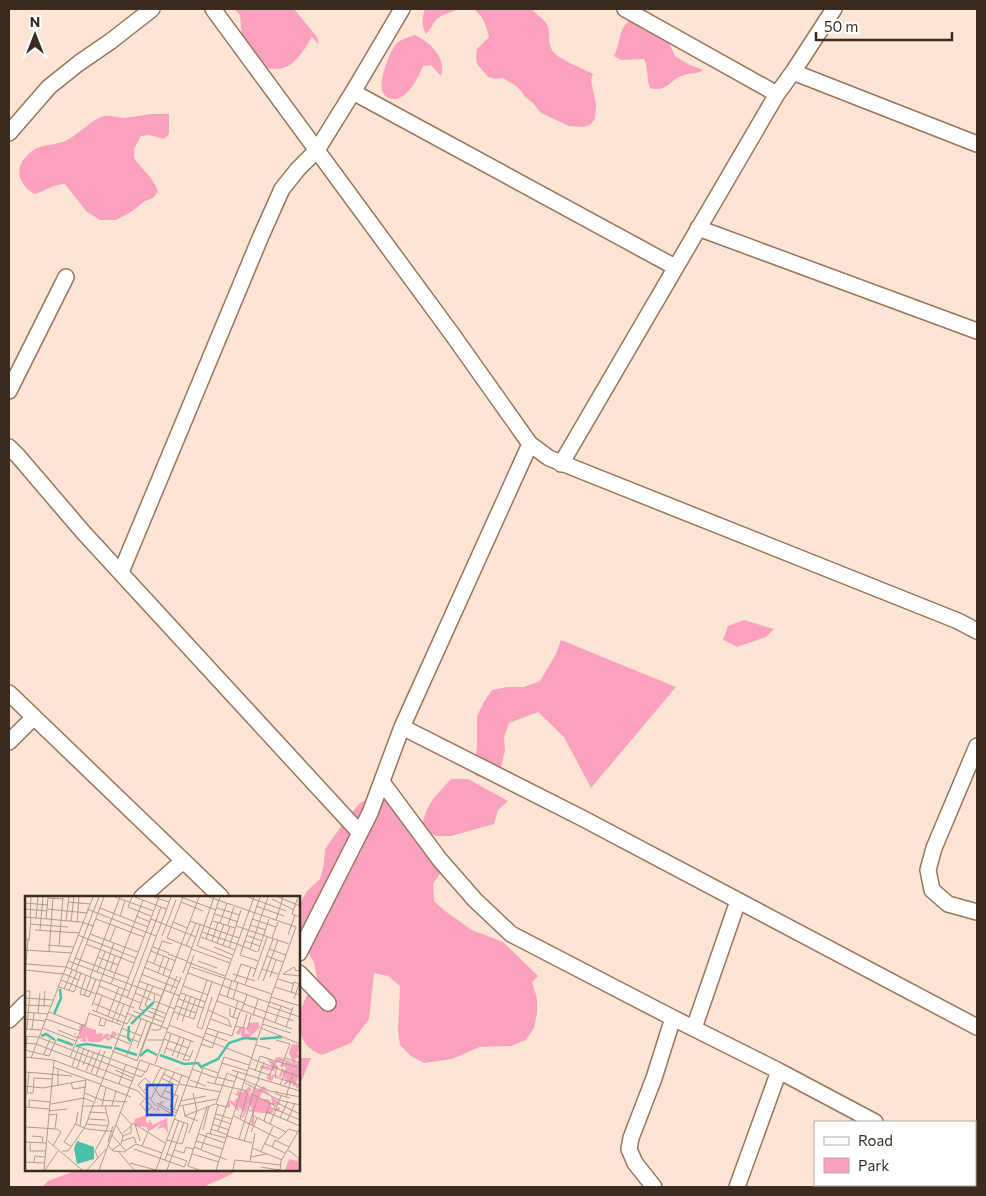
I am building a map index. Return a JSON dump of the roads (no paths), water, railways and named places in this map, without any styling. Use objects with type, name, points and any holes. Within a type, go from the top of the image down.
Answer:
[{"type":"street","points":[[9,133],[49,87],[152,9]]},
{"type":"street","points":[[213,9],[452,334],[530,444],[561,464],[958,621],[977,631]]},
{"type":"street","points":[[121,572],[278,197],[298,169],[317,150],[402,9]]},
{"type":"street","points":[[624,9],[777,94]]},
{"type":"street","points":[[561,464],[777,94],[834,9]]},
{"type":"street","points":[[793,72],[977,144]]},
{"type":"street","points":[[353,92],[676,267]]},
{"type":"street","points":[[698,228],[977,330]]},
{"type":"street","points":[[9,391],[66,277]]},
{"type":"street","points":[[300,951],[370,813],[402,728],[530,444]]},
{"type":"street","points":[[9,446],[83,532],[360,833]]},
{"type":"street","points":[[9,693],[220,896]]},
{"type":"street","points":[[9,742],[34,717]]},
{"type":"street","points":[[402,728],[582,818],[977,1027]]},
{"type":"street","points":[[977,746],[934,848],[928,870],[932,890],[948,904],[977,912]]},
{"type":"street","points":[[382,782],[440,860],[475,900],[511,934],[873,1121]]},
{"type":"street","points":[[143,896],[183,861]]},
{"type":"street","points":[[694,1028],[738,901]]},
{"type":"street","points":[[300,974],[328,1003]]},
{"type":"street","points":[[9,1020],[25,1004]]},
{"type":"street","points":[[654,1187],[635,1163],[629,1149],[631,1138],[654,1078],[673,1018]]},
{"type":"street","points":[[737,1187],[779,1071]]}]
